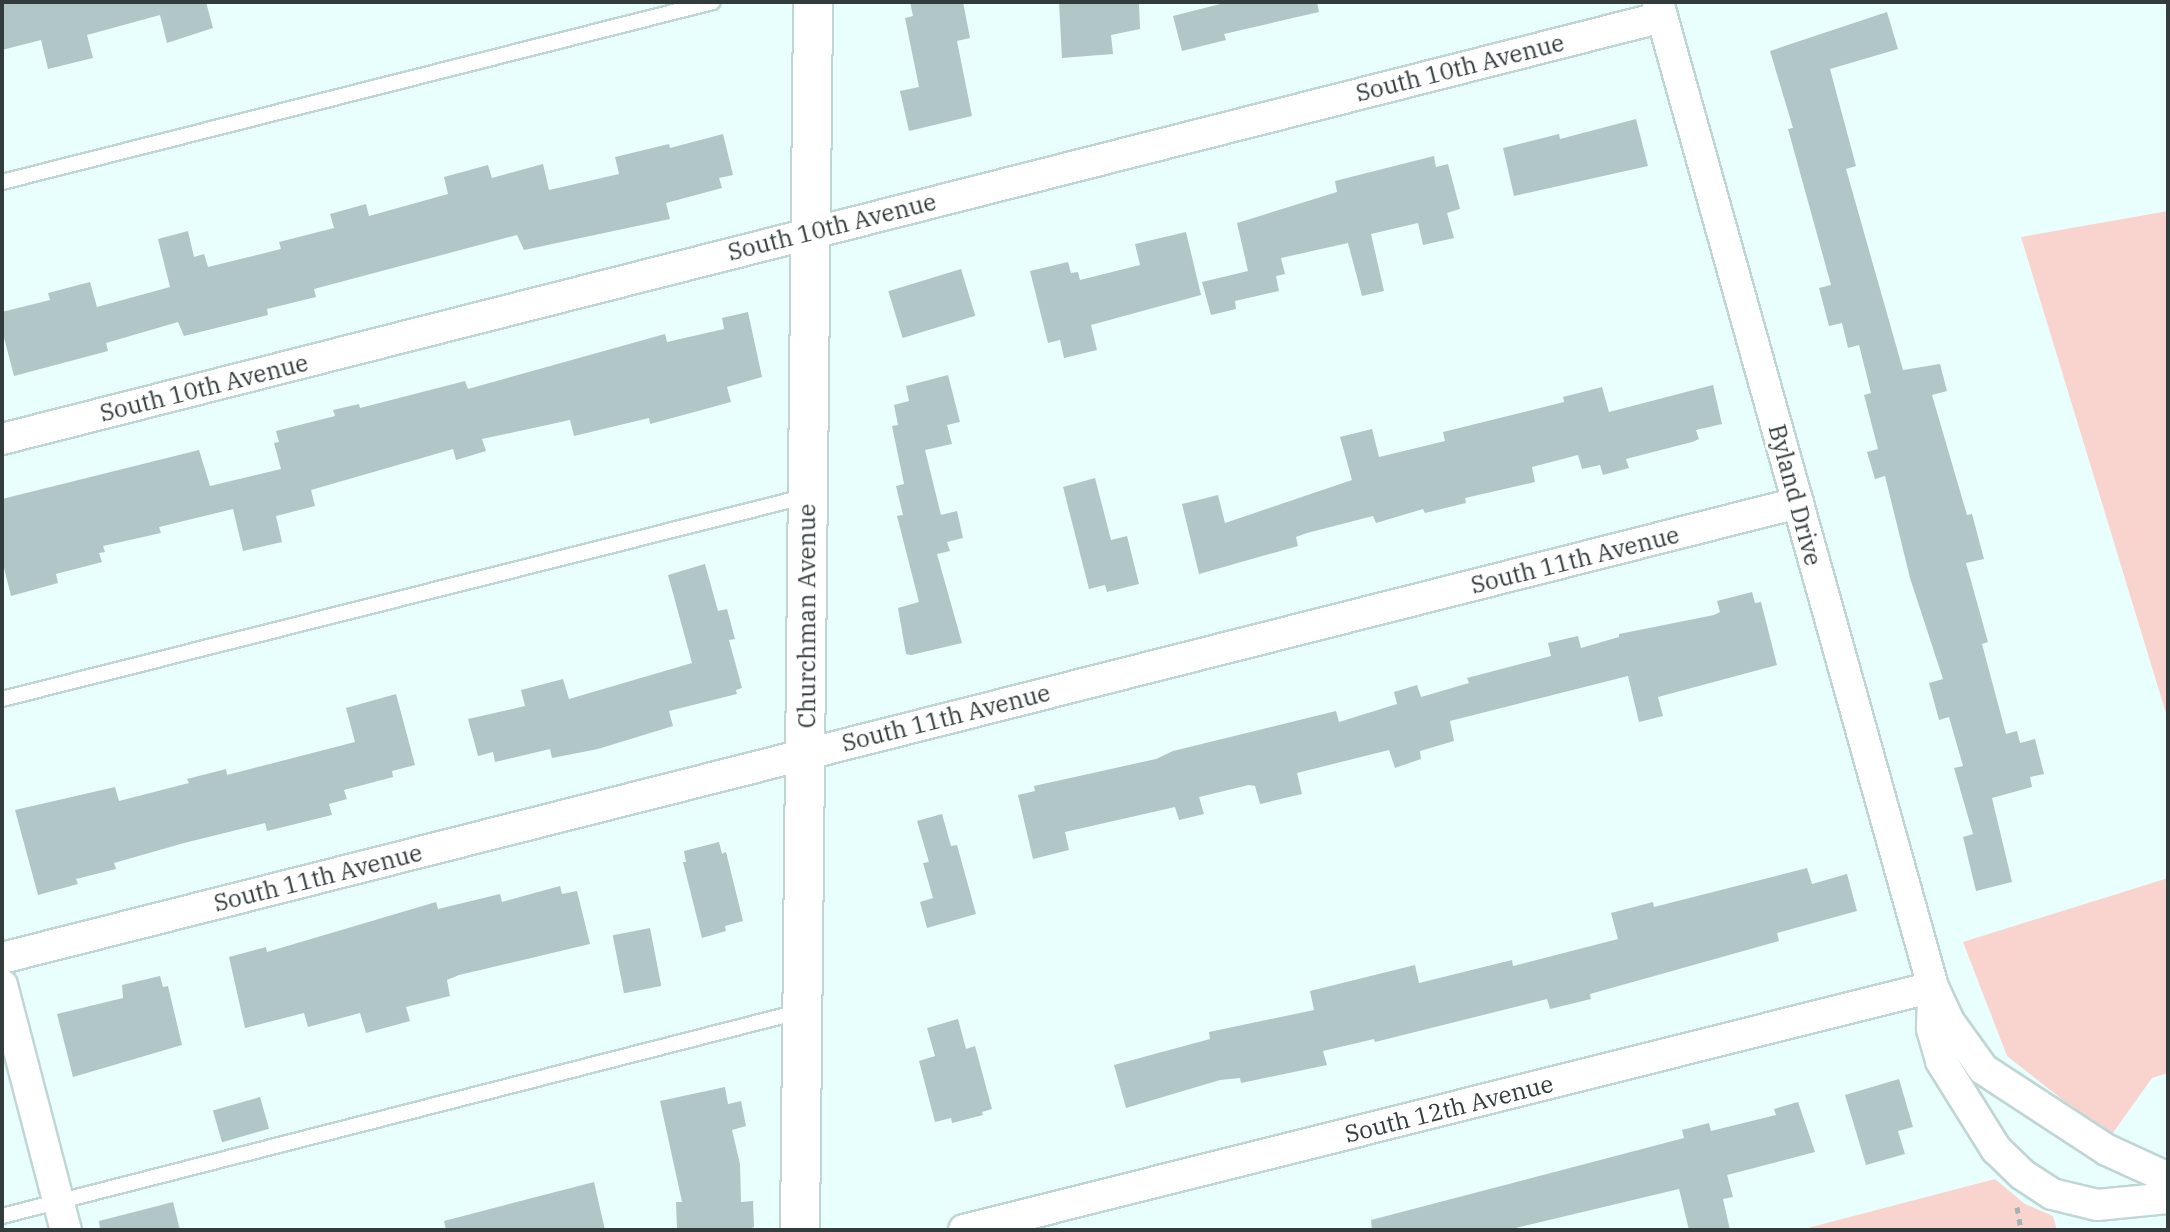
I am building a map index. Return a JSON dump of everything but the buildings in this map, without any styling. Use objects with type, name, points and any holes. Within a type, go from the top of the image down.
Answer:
[{"type":"street","name":"Churchman Avenue","points":[[800,1230],[813,2]]},
{"type":"street","name":"South 10th Avenue","points":[[2,439],[809,233],[1660,10]]},
{"type":"street","name":"Byland Drive","points":[[1660,10],[1933,987]]},
{"type":"street","name":"South 11th Avenue","points":[[2,958],[1798,503]]},
{"type":"street","points":[[2,985],[63,1216]]},
{"type":"street","points":[[1933,987],[1950,1023],[1983,1069],[2107,1150],[2168,1178]]},
{"type":"street","points":[[1933,987],[1932,1029],[1941,1061],[1996,1149],[2023,1175],[2052,1194],[2097,1205],[2168,1198]]},
{"type":"street","name":"South 12th Avenue","points":[[964,1230],[1933,987]]},
{"type":"lane","points":[[2,182],[713,2]]},
{"type":"lane","points":[[2,699],[808,496]]},
{"type":"lane","points":[[2,1216],[63,1216],[803,1011]]},
{"type":"path","points":[[2015,1198],[2021,1230]]},
{"type":"shaded area","points":[[2168,211],[2168,720],[2021,237]]},
{"type":"shaded area","points":[[2168,878],[2168,1073],[2152,1078],[2110,1137],[2007,1056],[1963,942]]},
{"type":"shaded area","points":[[1995,1179],[2025,1204],[2053,1216],[2057,1230],[1800,1230]]}]
